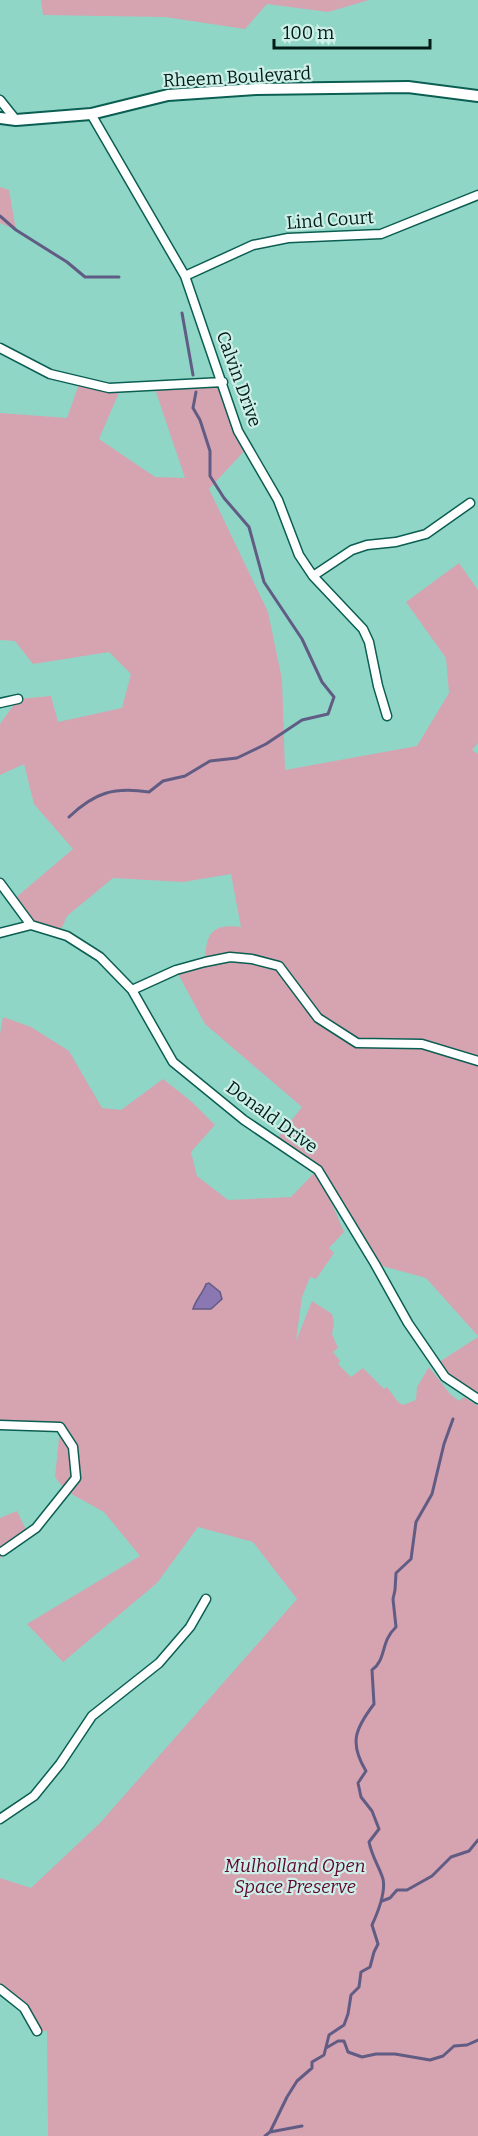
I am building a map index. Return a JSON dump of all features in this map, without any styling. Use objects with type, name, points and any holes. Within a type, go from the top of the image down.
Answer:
[{"type":"street","name":"Rheem Boulevard","points":[[0,118],[16,120],[91,114],[168,95],[255,89],[408,87],[478,96]]},
{"type":"street","points":[[0,100],[16,120]]},
{"type":"street","name":"Calvin Drive","points":[[91,114],[185,276],[238,430],[278,500],[300,555],[313,576],[363,629],[369,642],[387,716]]},
{"type":"street","name":"Lind Court","points":[[185,276],[253,245],[288,238],[381,234],[478,195]]},
{"type":"street","points":[[0,348],[50,374],[109,388],[223,382]]},
{"type":"street","points":[[313,576],[352,550],[426,534],[470,503]]},
{"type":"street","points":[[0,703],[18,699]]},
{"type":"street","points":[[0,883],[31,925],[0,933]]},
{"type":"street","name":"Donald Drive","points":[[31,925],[67,936],[100,957],[132,990],[172,1062],[244,1119],[318,1170],[408,1323],[445,1377],[478,1398]]},
{"type":"street","points":[[132,990],[176,970],[205,962],[230,957],[252,959],[279,966],[318,1018],[357,1043],[422,1044],[478,1061]]},
{"type":"street","points":[[0,1425],[60,1427],[73,1447],[76,1478],[36,1528],[3,1551]]},
{"type":"street","points":[[0,1819],[34,1796],[60,1764],[92,1716],[159,1663],[190,1627],[206,1599]]},
{"type":"street","points":[[0,1989],[24,2008],[37,2031]]},
{"type":"green space","points":[[41,0],[369,0],[328,12],[267,4],[245,29],[165,17],[43,15]]},
{"type":"green space","points":[[0,187],[9,190],[16,230],[0,223]]},
{"type":"green space","name":"Mulholland Open Space Preserve","points":[[80,381],[121,388],[99,439],[155,477],[185,478],[154,386],[223,382],[248,447],[209,489],[268,612],[282,679],[285,770],[417,746],[449,693],[446,658],[406,602],[459,563],[478,590],[478,743],[472,750],[478,754],[478,1336],[426,1278],[375,1264],[320,1176],[344,1232],[329,1248],[334,1253],[316,1279],[310,1277],[302,1297],[296,1341],[312,1301],[332,1314],[334,1323],[332,1334],[338,1348],[333,1352],[340,1361],[338,1364],[351,1377],[363,1368],[384,1389],[387,1387],[403,1405],[416,1400],[417,1387],[429,1367],[450,1394],[459,1401],[464,1397],[478,1406],[478,2136],[48,2136],[47,2031],[37,2031],[24,2008],[0,1989],[0,1878],[31,1888],[100,1823],[297,1599],[253,1542],[198,1527],[157,1583],[63,1662],[27,1624],[140,1556],[104,1512],[66,1491],[55,1477],[60,1428],[0,1425],[0,1034],[3,1017],[31,1027],[69,1051],[102,1108],[121,1110],[163,1079],[192,1102],[215,1125],[191,1152],[197,1176],[228,1200],[291,1197],[317,1170],[275,1141],[302,1107],[205,1024],[176,970],[205,962],[209,938],[217,929],[231,926],[241,927],[231,874],[183,882],[113,878],[67,916],[59,934],[31,925],[13,900],[73,849],[34,804],[24,764],[0,775],[0,724],[18,699],[51,696],[58,722],[122,708],[131,674],[109,652],[33,664],[15,641],[0,640],[0,413],[67,418]]},
{"type":"green space","points":[[478,1337],[478,1399],[436,1364]]},
{"type":"green space","points":[[17,1511],[28,1534],[3,1551],[0,1559],[0,1518]]},
{"type":"shaded area","points":[[209,1283],[220,1292],[222,1299],[211,1309],[193,1309],[206,1284]]},
{"type":"waterway","points":[[0,216],[16,230],[67,262],[85,277],[119,277]]},
{"type":"waterway","points":[[182,313],[193,375]]},
{"type":"waterway","points":[[69,817],[88,802],[106,793],[125,790],[149,792],[163,781],[185,776],[210,761],[237,758],[266,744],[302,720],[328,714],[334,697],[322,682],[302,639],[264,582],[249,527],[224,498],[210,476],[210,451],[200,420],[193,408],[196,392]]},
{"type":"waterway","points":[[265,2136],[270,2132],[297,2081],[312,2068],[312,2062],[324,2055],[329,2035],[344,2025],[351,1995],[359,1987],[361,1972],[370,1967],[378,1944],[372,1925],[381,1902],[384,1884],[369,1842],[379,1829],[372,1811],[361,1797],[358,1783],[366,1771],[357,1752],[356,1736],[362,1721],[374,1704],[372,1670],[380,1661],[388,1639],[396,1627],[393,1599],[396,1573],[411,1559],[416,1522],[432,1494],[444,1444],[453,1419]]},
{"type":"waterway","points":[[382,1901],[390,1898],[397,1890],[407,1890],[432,1876],[451,1857],[469,1851],[478,1840]]},
{"type":"waterway","points":[[326,2048],[338,2041],[344,2041],[348,2052],[362,2057],[395,2054],[430,2060],[443,2056],[454,2046],[467,2045],[478,2040]]},
{"type":"waterway","points":[[270,2132],[302,2126]]}]
